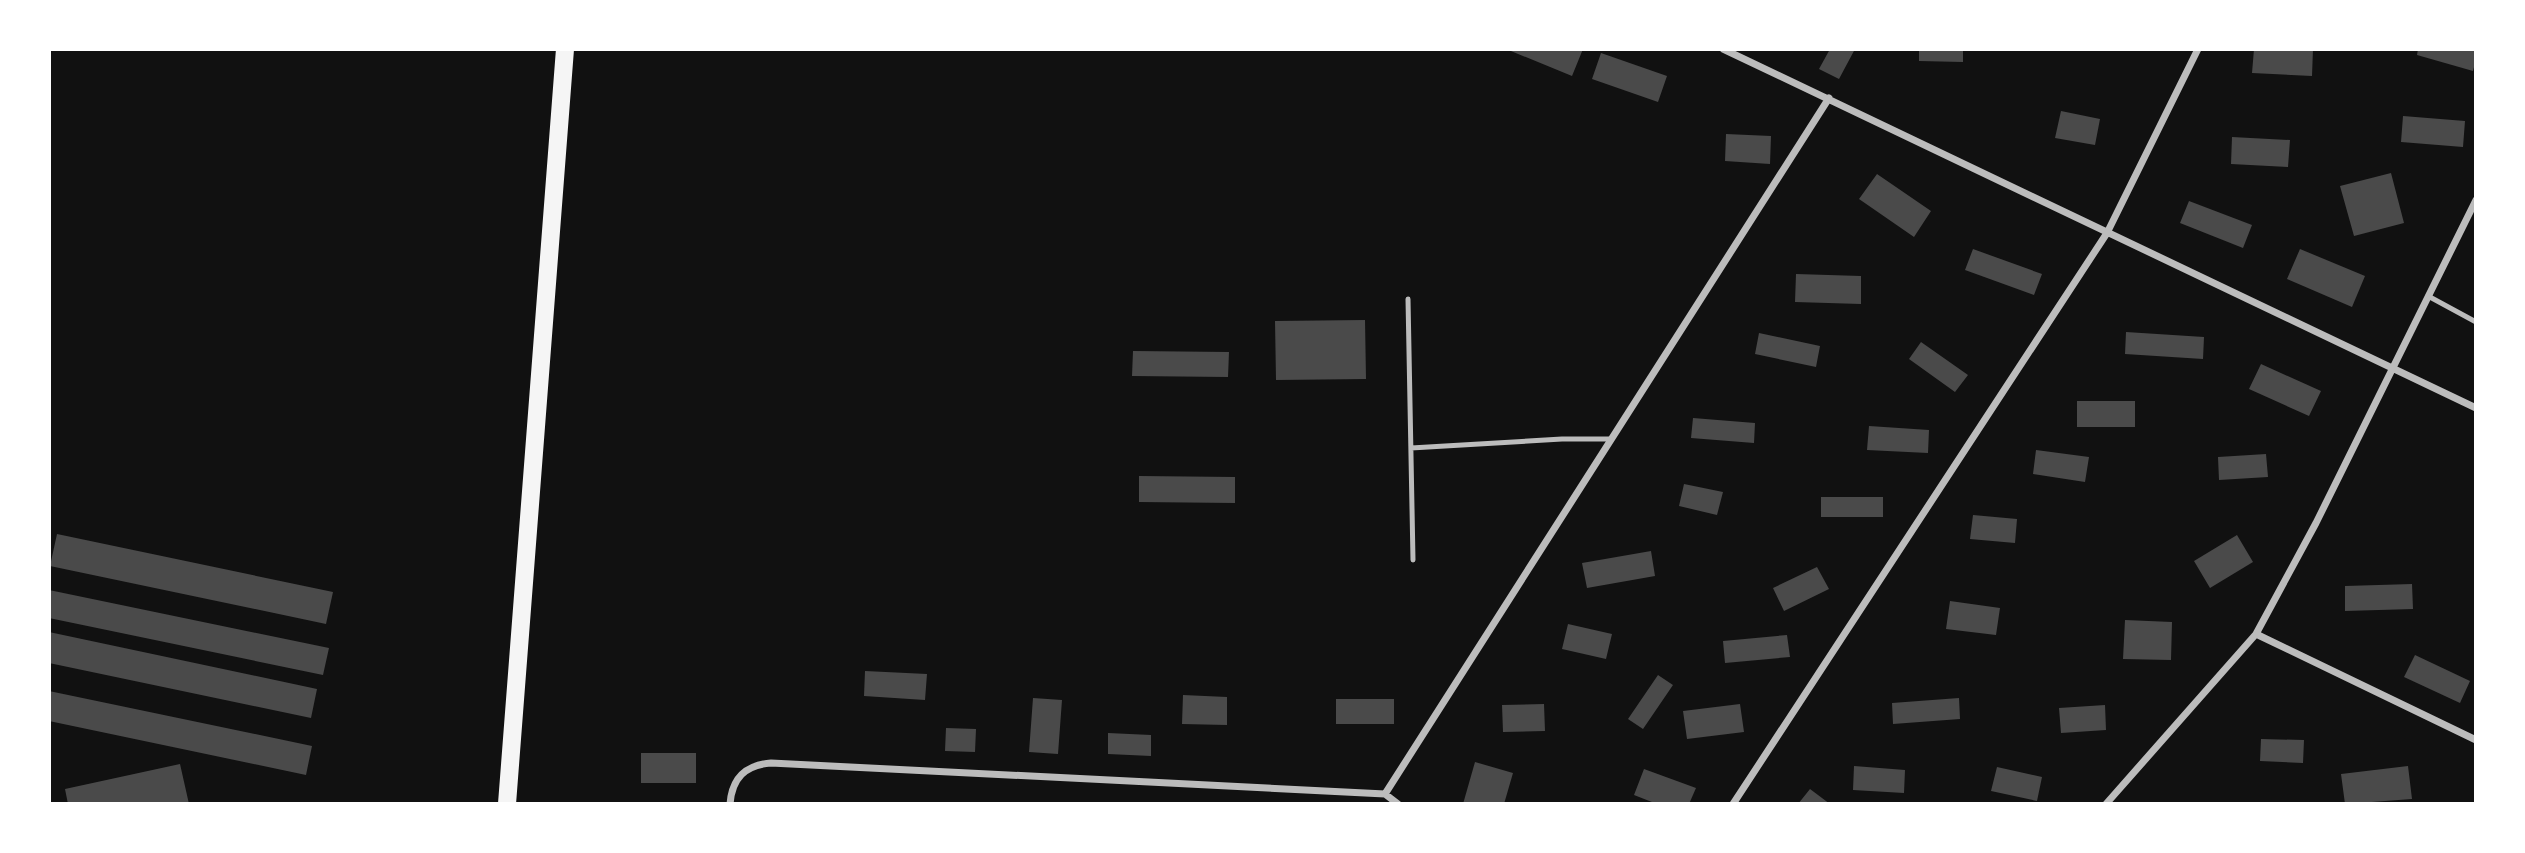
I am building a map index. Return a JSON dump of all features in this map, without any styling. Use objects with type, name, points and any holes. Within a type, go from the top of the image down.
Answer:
[{"type":"highway","points":[[507,804],[565,49]]},
{"type":"street","points":[[1723,49],[2476,408]]},
{"type":"street","points":[[1733,804],[2107,233],[2198,49]]},
{"type":"street","points":[[1385,794],[1829,98]]},
{"type":"street","points":[[2106,804],[2256,634],[2316,523],[2476,200]]},
{"type":"street","points":[[2256,634],[2476,740]]},
{"type":"street","points":[[730,804],[734,783],[739,775],[753,766],[771,764],[1385,794],[1398,804]]},
{"type":"lane","points":[[2428,296],[2476,322]]},
{"type":"lane","points":[[1408,299],[1413,560]]},
{"type":"lane","points":[[1411,448],[1562,439],[1611,439]]},
{"type":"building","points":[[1506,49],[1583,49],[1572,76]]},
{"type":"building","points":[[1830,49],[1855,49],[1839,79],[1819,69]]},
{"type":"building","points":[[1919,49],[1963,49],[1963,62],[1919,61]]},
{"type":"building","points":[[2254,49],[2313,49],[2312,76],[2252,73]]},
{"type":"building","points":[[2418,49],[2476,49],[2473,71],[2417,55]]},
{"type":"building","points":[[1601,53],[1667,76],[1658,102],[1592,79]]},
{"type":"building","points":[[2061,111],[2100,119],[2095,145],[2055,138]]},
{"type":"building","points":[[2403,116],[2465,121],[2463,147],[2401,142]]},
{"type":"building","points":[[1726,134],[1771,136],[1770,164],[1725,161]]},
{"type":"building","points":[[2232,137],[2290,140],[2288,167],[2231,164]]},
{"type":"building","points":[[2391,173],[2404,223],[2354,236],[2340,186]]},
{"type":"building","points":[[1877,174],[1931,211],[1914,237],[1859,199]]},
{"type":"building","points":[[2189,201],[2252,225],[2243,248],[2180,223]]},
{"type":"building","points":[[1973,249],[2042,274],[2034,295],[1965,270]]},
{"type":"building","points":[[2300,249],[2365,276],[2352,307],[2287,279]]},
{"type":"building","points":[[1796,274],[1861,276],[1861,304],[1795,302]]},
{"type":"building","points":[[1365,320],[1366,379],[1276,380],[1275,321]]},
{"type":"building","points":[[2126,332],[2204,337],[2203,359],[2125,354]]},
{"type":"building","points":[[1759,333],[1820,346],[1816,367],[1755,354]]},
{"type":"building","points":[[1921,342],[1968,375],[1955,392],[1909,359]]},
{"type":"building","points":[[1133,351],[1229,352],[1228,377],[1132,376]]},
{"type":"building","points":[[2261,364],[2321,391],[2309,416],[2249,389]]},
{"type":"building","points":[[2077,401],[2135,401],[2135,427],[2077,427]]},
{"type":"building","points":[[1693,418],[1755,423],[1754,443],[1691,438]]},
{"type":"building","points":[[1869,426],[1929,430],[1928,453],[1867,450]]},
{"type":"building","points":[[2036,450],[2089,457],[2085,482],[2033,474]]},
{"type":"building","points":[[2266,454],[2268,477],[2219,480],[2218,457]]},
{"type":"building","points":[[1139,476],[1235,477],[1235,503],[1139,502]]},
{"type":"building","points":[[1684,484],[1723,492],[1717,515],[1679,506]]},
{"type":"building","points":[[1821,497],[1883,497],[1883,517],[1821,517]]},
{"type":"building","points":[[1973,515],[2017,519],[2015,543],[1970,539]]},
{"type":"building","points":[[57,534],[333,592],[326,624],[50,566]]},
{"type":"building","points":[[2237,535],[2253,562],[2210,588],[2194,561]]},
{"type":"building","points":[[1651,551],[1655,576],[1587,588],[1582,563]]},
{"type":"building","points":[[1817,567],[1829,589],[1784,611],[1773,588]]},
{"type":"building","points":[[2412,584],[2413,609],[2345,611],[2345,586]]},
{"type":"building","points":[[49,590],[329,648],[323,675],[49,618]]},
{"type":"building","points":[[1950,601],[2000,608],[1996,635],[1946,629]]},
{"type":"building","points":[[2125,620],[2172,622],[2171,660],[2123,659]]},
{"type":"building","points":[[1568,624],[1612,634],[1606,659],[1562,649]]},
{"type":"building","points":[[49,632],[317,689],[311,718],[49,663]]},
{"type":"building","points":[[1787,635],[1790,657],[1725,663],[1723,641]]},
{"type":"building","points":[[2415,655],[2470,681],[2460,703],[2404,677]]},
{"type":"building","points":[[865,671],[927,674],[925,700],[864,696]]},
{"type":"building","points":[[1658,675],[1673,685],[1643,729],[1628,719]]},
{"type":"building","points":[[49,691],[312,746],[306,775],[49,721]]},
{"type":"building","points":[[1183,695],[1227,697],[1227,725],[1182,724]]},
{"type":"building","points":[[1033,698],[1062,700],[1058,754],[1029,752]]},
{"type":"building","points":[[1959,698],[1960,719],[1893,724],[1892,703]]},
{"type":"building","points":[[1336,699],[1394,699],[1394,724],[1336,724]]},
{"type":"building","points":[[1544,704],[1545,731],[1503,732],[1502,705]]},
{"type":"building","points":[[1740,704],[1744,732],[1687,739],[1683,711]]},
{"type":"building","points":[[2105,705],[2106,730],[2061,733],[2059,708]]},
{"type":"building","points":[[946,728],[976,729],[975,752],[945,751]]},
{"type":"building","points":[[1108,733],[1151,735],[1151,756],[1108,754]]},
{"type":"building","points":[[2261,739],[2304,740],[2303,763],[2260,761]]},
{"type":"building","points":[[641,753],[696,753],[696,783],[641,783]]},
{"type":"building","points":[[1475,762],[1513,773],[1504,804],[1463,804]]},
{"type":"building","points":[[180,764],[189,804],[68,804],[65,789]]},
{"type":"building","points":[[1854,766],[1905,770],[1904,793],[1853,790]]},
{"type":"building","points":[[2408,766],[2412,799],[2345,804],[2341,774]]},
{"type":"building","points":[[1997,767],[2042,777],[2037,801],[1991,791]]},
{"type":"building","points":[[1644,769],[1696,788],[1689,804],[1657,804],[1634,795]]},
{"type":"building","points":[[1810,789],[1830,804],[1798,804]]}]
